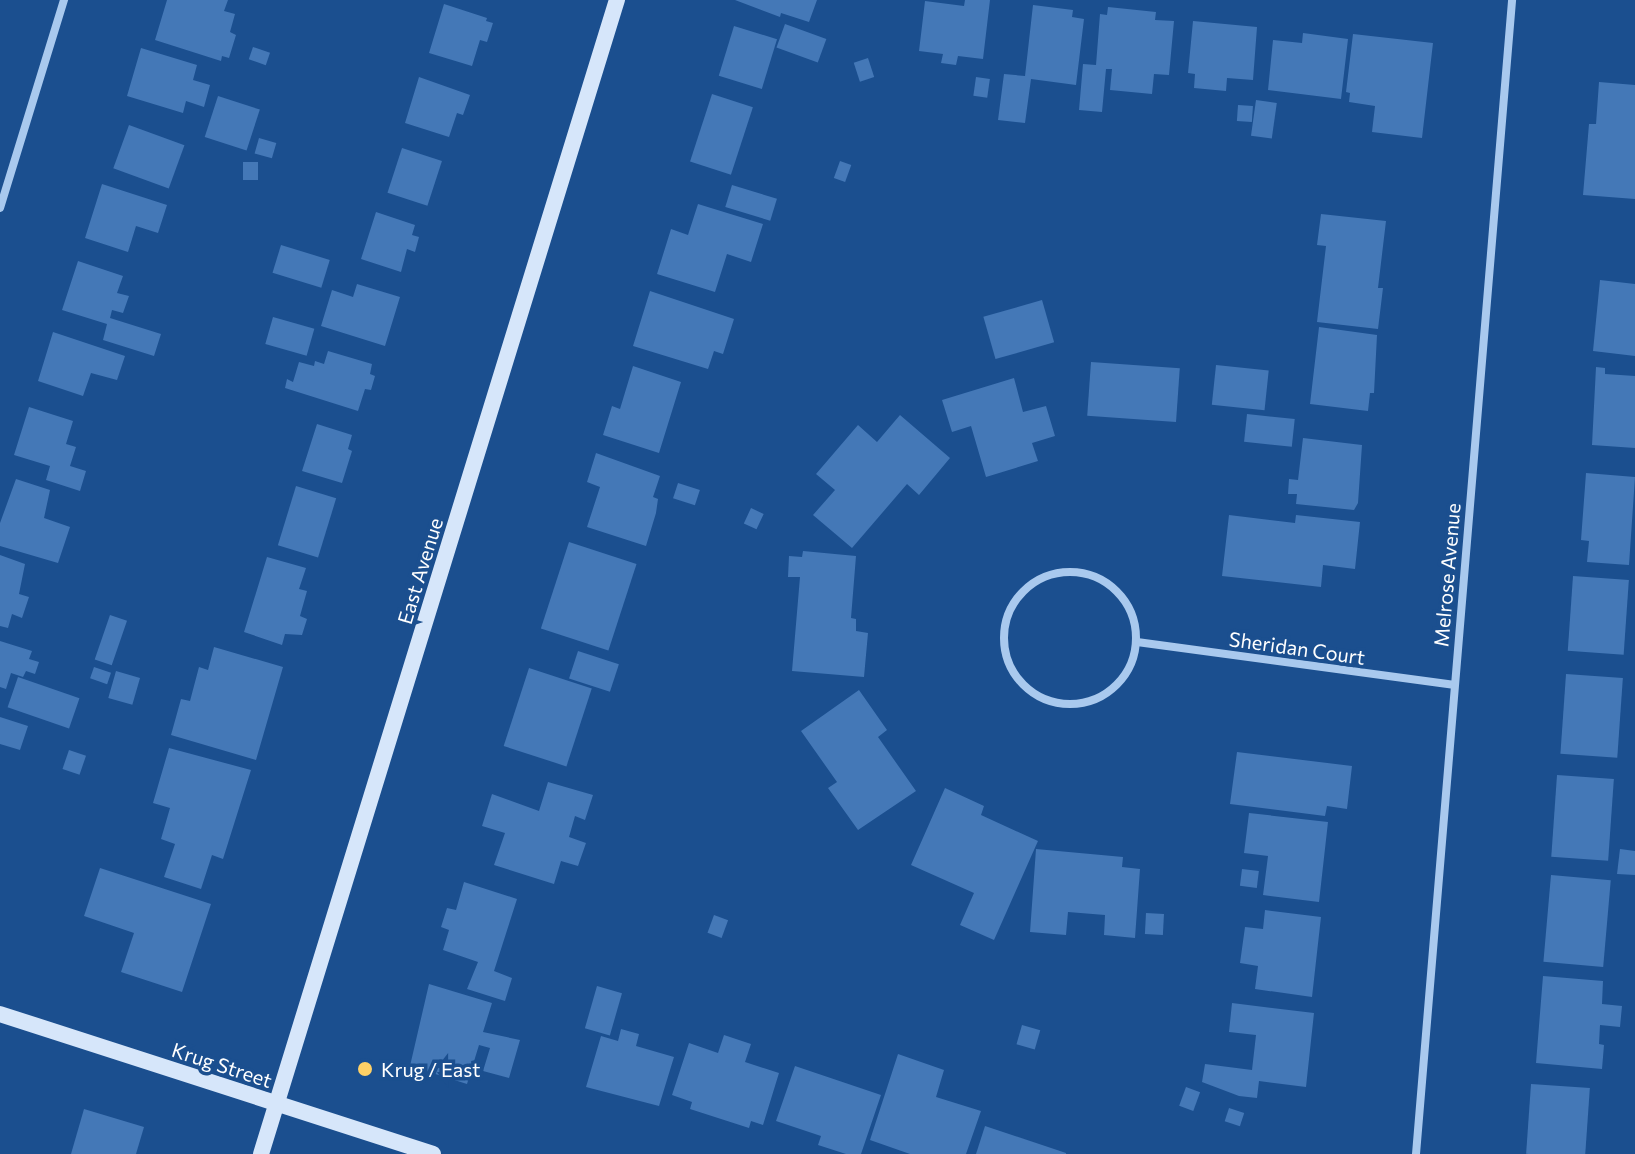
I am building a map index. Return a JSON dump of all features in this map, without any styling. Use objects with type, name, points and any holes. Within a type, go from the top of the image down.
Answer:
[{"type":"street","points":[[0,208],[64,0]]},
{"type":"street","name":"East Avenue","points":[[261,1154],[617,0]]},
{"type":"street","name":"Melrose Avenue","points":[[1416,1154],[1512,0]]},
{"type":"street","points":[[1063,572],[1090,575],[1118,592],[1133,614],[1137,642],[1127,673],[1105,695],[1076,705],[1044,699],[1028,690],[1013,671],[1009,659],[1005,646],[1006,623],[1018,599],[1041,579],[1063,572]]},
{"type":"street","name":"Sheridan Court","points":[[1137,642],[1453,685]]},
{"type":"street","name":"Krug Street","points":[[0,1014],[433,1154]]},
{"type":"building","points":[[167,0],[228,0],[224,11],[235,14],[230,32],[236,35],[229,58],[222,56],[221,61],[155,40]]},
{"type":"building","points":[[735,0],[817,0],[809,22],[781,13],[780,17]]},
{"type":"building","points":[[965,0],[990,0],[983,59],[958,56],[956,65],[941,63],[943,54],[919,51],[925,1],[964,6]]},
{"type":"building","points":[[444,4],[487,18],[486,21],[493,23],[487,42],[480,40],[472,66],[429,53]]},
{"type":"building","points":[[1033,5],[1073,10],[1072,17],[1084,19],[1076,85],[1031,79],[1025,123],[998,120],[1004,74],[1025,76]]},
{"type":"building","points":[[1108,7],[1156,12],[1155,20],[1174,21],[1169,75],[1154,74],[1152,94],[1110,90],[1112,69],[1106,69],[1102,112],[1079,110],[1083,64],[1096,65],[1100,14],[1107,15]]},
{"type":"building","points":[[1193,21],[1257,27],[1253,80],[1227,78],[1226,91],[1194,88],[1195,74],[1188,73]]},
{"type":"building","points":[[785,24],[826,39],[818,63],[776,47]]},
{"type":"building","points":[[734,26],[777,39],[762,89],[719,76]]},
{"type":"building","points":[[1303,33],[1348,39],[1341,99],[1268,90],[1273,40],[1302,43]]},
{"type":"building","points":[[1353,34],[1433,43],[1422,138],[1372,132],[1375,106],[1349,102],[1350,93],[1346,92]]},
{"type":"building","points":[[253,47],[270,53],[266,65],[249,59]]},
{"type":"building","points":[[141,48],[197,65],[193,80],[210,85],[204,107],[186,101],[183,113],[127,96]]},
{"type":"building","points":[[868,58],[874,77],[860,82],[854,63]]},
{"type":"building","points":[[419,77],[470,95],[463,115],[457,113],[449,137],[405,123]]},
{"type":"building","points":[[976,77],[990,79],[987,98],[973,96]]},
{"type":"building","points":[[1599,82],[1635,85],[1635,199],[1583,195],[1589,124],[1596,124]]},
{"type":"building","points":[[712,94],[753,107],[731,175],[690,162]]},
{"type":"building","points":[[218,96],[260,110],[247,150],[205,137]]},
{"type":"building","points":[[1256,100],[1277,103],[1272,139],[1251,136]]},
{"type":"building","points":[[1238,105],[1253,106],[1252,122],[1237,121]]},
{"type":"building","points":[[129,125],[184,145],[169,188],[113,168]]},
{"type":"building","points":[[259,138],[276,143],[272,158],[255,153]]},
{"type":"building","points":[[402,148],[442,161],[427,206],[387,193]]},
{"type":"building","points":[[840,161],[851,165],[845,182],[834,178]]},
{"type":"building","points":[[243,162],[258,162],[258,180],[243,180]]},
{"type":"building","points":[[102,184],[167,205],[158,233],[136,226],[128,252],[85,238]]},
{"type":"building","points":[[732,185],[777,199],[770,221],[725,207]]},
{"type":"building","points":[[698,204],[763,224],[751,262],[727,254],[715,292],[657,274],[671,229],[688,235]]},
{"type":"building","points":[[376,212],[415,225],[412,235],[419,237],[415,252],[407,249],[401,272],[361,259]]},
{"type":"building","points":[[1321,214],[1386,221],[1378,288],[1383,288],[1378,329],[1317,322],[1326,246],[1317,245]]},
{"type":"building","points":[[281,245],[330,260],[321,288],[273,273]]},
{"type":"building","points":[[78,261],[123,276],[117,293],[129,296],[123,313],[112,310],[110,318],[161,334],[154,356],[103,340],[107,324],[62,310]]},
{"type":"building","points":[[1600,280],[1635,284],[1635,356],[1593,351]]},
{"type":"building","points":[[357,284],[400,297],[385,346],[321,326],[332,290],[353,297]]},
{"type":"building","points":[[650,291],[734,319],[723,354],[714,351],[708,369],[633,346]]},
{"type":"building","points":[[1042,300],[1054,342],[995,359],[983,317]]},
{"type":"building","points":[[273,317],[314,329],[307,356],[265,344]]},
{"type":"building","points":[[1319,327],[1377,335],[1374,393],[1370,393],[1368,411],[1310,404]]},
{"type":"building","points":[[53,332],[125,356],[117,380],[91,373],[83,396],[38,381]]},
{"type":"building","points":[[328,351],[372,364],[370,374],[375,376],[371,390],[365,389],[358,411],[285,388],[287,379],[293,382],[299,362],[314,366],[315,361],[324,364]]},
{"type":"building","points":[[1091,362],[1180,368],[1176,422],[1087,416]]},
{"type":"building","points":[[1216,365],[1269,371],[1265,410],[1212,405]]},
{"type":"building","points":[[633,366],[681,382],[659,453],[603,435],[612,406],[620,409]]},
{"type":"building","points":[[1596,367],[1605,368],[1605,374],[1635,376],[1635,448],[1592,445]]},
{"type":"building","points":[[1014,378],[1023,412],[1046,406],[1055,436],[1032,443],[1038,461],[986,477],[971,426],[952,432],[942,400]]},
{"type":"building","points":[[29,407],[73,421],[66,444],[76,447],[70,466],[86,471],[80,491],[46,480],[50,466],[14,455]]},
{"type":"building","points":[[1247,414],[1295,419],[1292,447],[1244,442]]},
{"type":"building","points":[[900,415],[950,458],[919,495],[907,484],[852,548],[813,515],[835,490],[816,474],[858,425],[877,442]]},
{"type":"building","points":[[317,424],[352,435],[348,449],[352,451],[342,483],[302,471]]},
{"type":"building","points":[[1303,438],[1362,445],[1358,503],[1354,510],[1296,504],[1297,494],[1288,494],[1289,479],[1298,480]]},
{"type":"building","points":[[596,453],[660,476],[653,497],[658,499],[656,513],[646,546],[587,527],[600,487],[587,482]]},
{"type":"building","points":[[1586,473],[1635,477],[1629,565],[1587,562],[1589,541],[1581,540]]},
{"type":"building","points":[[16,479],[50,490],[44,518],[70,527],[58,563],[0,546],[0,523]]},
{"type":"building","points":[[678,483],[700,490],[695,505],[673,498]]},
{"type":"building","points":[[296,486],[336,498],[318,558],[278,545]]},
{"type":"building","points":[[751,508],[764,514],[757,529],[744,523]]},
{"type":"building","points":[[1229,515],[1295,523],[1296,515],[1360,522],[1355,569],[1323,565],[1321,587],[1222,576]]},
{"type":"building","points":[[569,542],[637,564],[608,650],[541,629]]},
{"type":"building","points":[[803,551],[856,556],[851,618],[856,619],[856,631],[868,633],[864,677],[792,671],[800,577],[788,577],[789,556],[802,557]]},
{"type":"building","points":[[0,555],[25,564],[19,594],[29,597],[22,618],[12,614],[8,628],[0,626]]},
{"type":"building","points":[[267,557],[306,568],[299,589],[307,591],[300,616],[307,619],[302,635],[285,634],[282,645],[244,632]]},
{"type":"building","points":[[1573,576],[1629,580],[1624,655],[1568,651]]},
{"type":"building","points":[[110,615],[127,621],[112,665],[95,659]]},
{"type":"building","points":[[0,641],[32,651],[29,659],[39,662],[35,674],[26,671],[23,677],[11,673],[6,689],[0,687]]},
{"type":"building","points":[[214,647],[283,667],[256,760],[171,735],[181,699],[190,701],[199,667],[208,670]]},
{"type":"building","points":[[578,651],[619,664],[610,692],[569,679]]},
{"type":"building","points":[[94,667],[111,673],[107,684],[90,678]]},
{"type":"building","points":[[529,668],[592,688],[566,766],[504,746]]},
{"type":"building","points":[[116,671],[140,678],[132,705],[108,698]]},
{"type":"building","points":[[1566,674],[1623,678],[1617,758],[1560,754]]},
{"type":"building","points":[[18,677],[79,698],[69,728],[8,707]]},
{"type":"building","points":[[859,690],[887,730],[878,737],[916,791],[858,830],[828,788],[837,782],[801,731]]},
{"type":"building","points":[[0,717],[28,726],[20,750],[0,744]]},
{"type":"building","points":[[169,748],[251,770],[223,859],[212,855],[201,889],[164,877],[175,844],[161,839],[170,808],[153,803]]},
{"type":"building","points":[[69,750],[86,756],[80,775],[62,769]]},
{"type":"building","points":[[1237,752],[1352,766],[1347,809],[1327,806],[1325,816],[1230,804]]},
{"type":"building","points":[[1557,775],[1614,779],[1608,861],[1551,857]]},
{"type":"building","points":[[548,782],[593,795],[585,820],[575,816],[569,837],[586,843],[578,866],[561,861],[554,884],[494,865],[505,833],[482,826],[492,794],[539,811]]},
{"type":"building","points":[[945,788],[984,806],[981,815],[1038,841],[994,940],[960,925],[974,893],[911,865]]},
{"type":"building","points":[[1249,813],[1328,822],[1319,902],[1263,895],[1268,856],[1244,853]]},
{"type":"building","points":[[1036,849],[1123,857],[1122,867],[1140,869],[1135,938],[1104,935],[1105,915],[1068,912],[1066,935],[1030,932]]},
{"type":"building","points":[[1620,849],[1635,851],[1635,875],[1617,874]]},
{"type":"building","points":[[100,868],[211,904],[182,992],[121,972],[134,933],[84,916]]},
{"type":"building","points":[[1242,869],[1259,871],[1257,888],[1240,886]]},
{"type":"building","points":[[1551,875],[1611,880],[1603,967],[1543,962]]},
{"type":"building","points":[[464,882],[517,899],[494,971],[512,978],[505,1001],[467,989],[478,962],[443,950],[449,930],[441,927],[447,908],[456,910]]},
{"type":"building","points":[[1265,910],[1321,917],[1312,997],[1255,989],[1258,966],[1240,963],[1245,927],[1263,929]]},
{"type":"building","points":[[1146,913],[1164,914],[1163,935],[1145,934]]},
{"type":"building","points":[[714,915],[728,920],[722,938],[708,933]]},
{"type":"building","points":[[1543,976],[1603,981],[1602,1004],[1622,1006],[1620,1027],[1600,1025],[1599,1044],[1604,1045],[1602,1069],[1536,1063]]},
{"type":"building","points":[[429,984],[492,1003],[483,1032],[520,1040],[509,1078],[483,1071],[490,1048],[479,1045],[467,1084],[410,1066]]},
{"type":"building","points":[[597,986],[622,993],[610,1035],[585,1028]]},
{"type":"building","points":[[1232,1003],[1314,1013],[1306,1087],[1259,1081],[1257,1098],[1239,1096],[1202,1082],[1205,1064],[1252,1070],[1256,1035],[1229,1032]]},
{"type":"building","points":[[1022,1025],[1040,1030],[1035,1049],[1016,1044]]},
{"type":"building","points":[[621,1029],[639,1034],[636,1046],[674,1057],[659,1106],[586,1087],[601,1036],[618,1041]]},
{"type":"building","points":[[724,1035],[751,1044],[745,1062],[779,1073],[763,1125],[751,1121],[749,1128],[690,1109],[692,1102],[672,1095],[689,1043],[718,1053]]},
{"type":"building","points":[[898,1054],[944,1070],[936,1097],[981,1111],[966,1154],[910,1154],[870,1140]]},
{"type":"building","points":[[795,1066],[881,1095],[861,1154],[846,1154],[818,1145],[821,1136],[776,1121]]},
{"type":"building","points":[[1531,1084],[1590,1088],[1585,1154],[1526,1154]]},
{"type":"building","points":[[1186,1087],[1200,1092],[1193,1111],[1179,1106]]},
{"type":"building","points":[[1229,1108],[1244,1113],[1240,1126],[1225,1121]]},
{"type":"building","points":[[84,1109],[144,1127],[136,1154],[71,1154]]},
{"type":"building","points":[[985,1126],[1066,1153],[1066,1154],[976,1154]]},
{"type":"place","name":"Krug / East","points":[[365,1069]]}]
